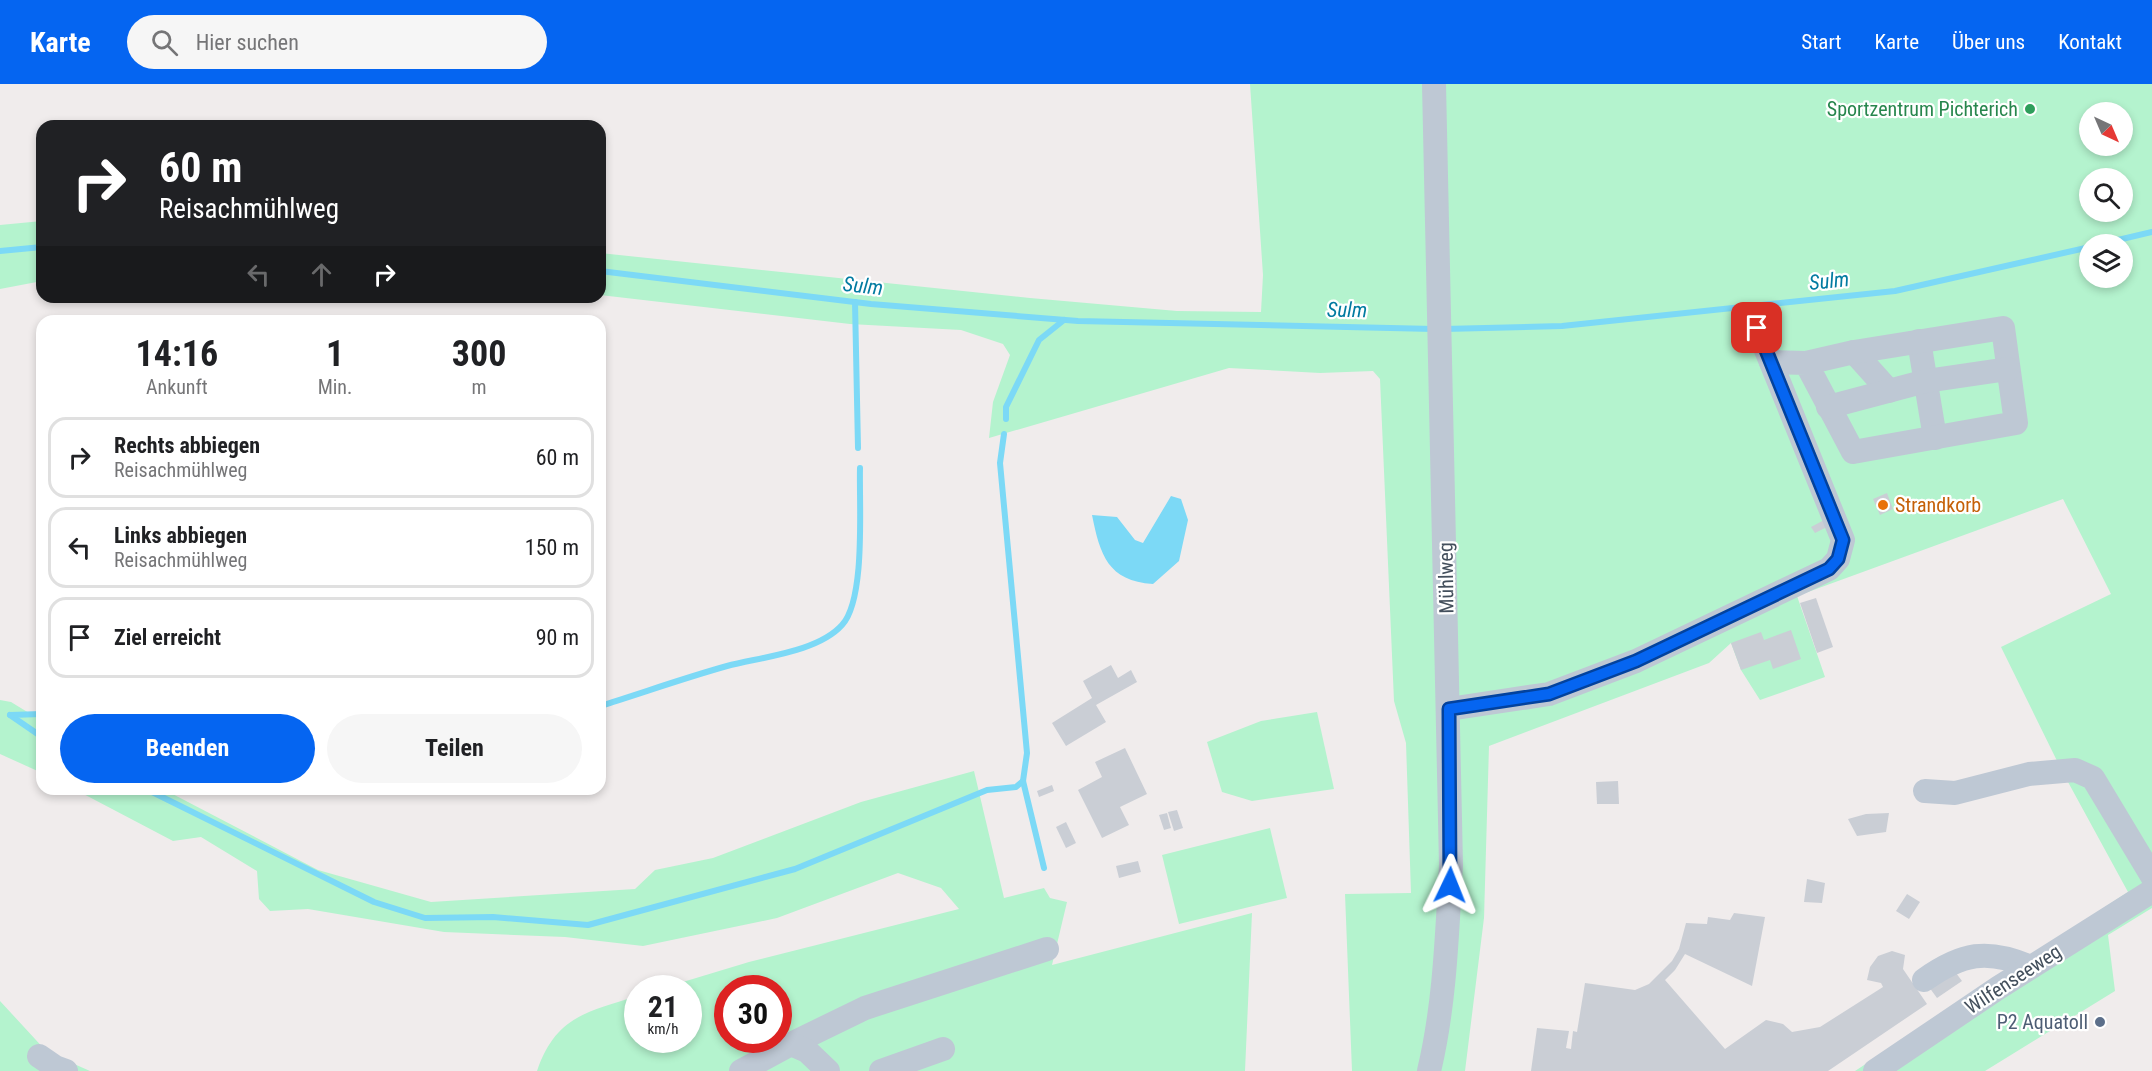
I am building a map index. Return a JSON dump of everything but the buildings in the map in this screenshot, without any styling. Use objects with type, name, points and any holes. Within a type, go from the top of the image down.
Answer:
[{"type":"street","name":"Mühlweg","points":[[1429,1071],[1436,1042],[1445,965],[1451,865],[1434,84]]},
{"type":"street","points":[[1449,709],[1549,694],[1657,651],[1829,569],[1838,559],[1843,540],[1757,328]]},
{"type":"street","points":[[1771,362],[1806,363],[1854,352],[2003,328],[2016,423],[1853,452],[1806,363]]},
{"type":"street","points":[[1919,341],[1935,438]]},
{"type":"street","points":[[1854,352],[1889,391]]},
{"type":"street","points":[[1828,408],[1926,381],[2008,369]]},
{"type":"street","points":[[1925,791],[1954,793],[2029,774],[2075,770],[2093,778],[2152,876]]},
{"type":"street","name":"Wilfenseeweg","points":[[1875,1071],[2031,967],[2152,891]]},
{"type":"street","points":[[792,1044],[865,1008],[1047,949]]},
{"type":"street","points":[[1924,980],[1948,964],[1977,954],[2010,958],[2031,967]]},
{"type":"street","points":[[792,1044],[807,1051],[828,1071]]},
{"type":"street","points":[[881,1071],[908,1061],[920,1066],[943,1048]]},
{"type":"street","points":[[741,1071],[774,1053]]},
{"type":"street","points":[[39,1056],[55,1067],[66,1071]]},
{"type":"green space","points":[[1250,84],[2152,84],[2152,908],[2108,935],[2115,991],[1985,1071],[1855,1071],[2128,892],[2062,771],[2001,647],[2111,594],[2063,499],[1797,596],[1825,677],[1760,700],[1741,670],[1731,643],[1709,663],[1489,746],[1484,918],[1465,1071],[1352,1071],[1345,894],[1411,893],[1406,743],[1394,701],[1380,379],[1373,371],[1320,373],[1229,368],[989,438],[993,402],[1010,355],[1003,344],[961,330],[850,324],[606,296],[606,254],[1177,311],[1261,312],[1263,275]]},
{"type":"green space","points":[[36,222],[36,282],[0,289],[0,225]]},
{"type":"green space","points":[[0,700],[11,702],[36,717],[36,770],[0,754]]},
{"type":"green space","points":[[1317,712],[1334,789],[1252,801],[1222,792],[1207,742],[1261,721]]},
{"type":"green space","points":[[974,771],[1004,898],[1044,888],[1050,898],[1067,902],[1052,965],[1252,913],[1245,1071],[537,1071],[554,1038],[564,1027],[588,1012],[624,1000],[624,1053],[702,1053],[702,976],[749,962],[959,909],[941,888],[898,873],[777,918],[643,946],[565,937],[444,932],[308,909],[270,911],[259,899],[257,871],[201,837],[173,841],[85,795],[174,795],[318,870],[431,902],[635,889],[655,870],[713,858],[861,802]]},
{"type":"green space","points":[[1270,828],[1287,898],[1179,924],[1162,855]]},
{"type":"green space","points":[[0,1001],[47,1052],[90,1071],[0,1071]]},
{"type":"water","points":[[1171,496],[1181,499],[1188,520],[1179,561],[1153,584],[1126,578],[1116,571],[1103,554],[1092,515],[1117,517],[1135,540],[1143,543]]},
{"type":"waterway","name":"Sulm","points":[[2133,236],[2152,232]]},
{"type":"waterway","name":"Sulm","points":[[0,251],[36,248]]},
{"type":"waterway","name":"Sulm","points":[[1444,329],[1562,326],[1895,291],[2079,249]]},
{"type":"waterway","name":"Sulm","points":[[606,272],[871,304],[1078,321],[1434,329]]},
{"type":"waterway","points":[[855,302],[858,448]]},
{"type":"waterway","points":[[1006,419],[1006,407],[1039,340],[1064,320]]},
{"type":"waterway","points":[[1004,434],[1000,463],[1027,753],[1023,781],[1044,868]]},
{"type":"waterway","points":[[606,704],[695,675],[819,642],[842,625],[850,612],[858,573],[860,468]]},
{"type":"waterway","points":[[10,715],[36,714]]},
{"type":"waterway","points":[[10,715],[36,733]]},
{"type":"waterway","points":[[158,795],[374,902],[425,918],[493,917],[588,925],[795,869],[987,790],[1016,787],[1023,781]]},
{"type":"place","name":"Sportzentrum Pichterich","points":[[2030,109]]},
{"type":"place","name":"Strandkorb","points":[[1883,505]]},
{"type":"place","name":"P2 Aquatoll","points":[[2100,1022]]},
{"type":"route","points":[[1450,885],[1449,709],[1509,702],[1549,694],[1636,661],[1829,569],[1838,559],[1843,540],[1757,328]]}]
